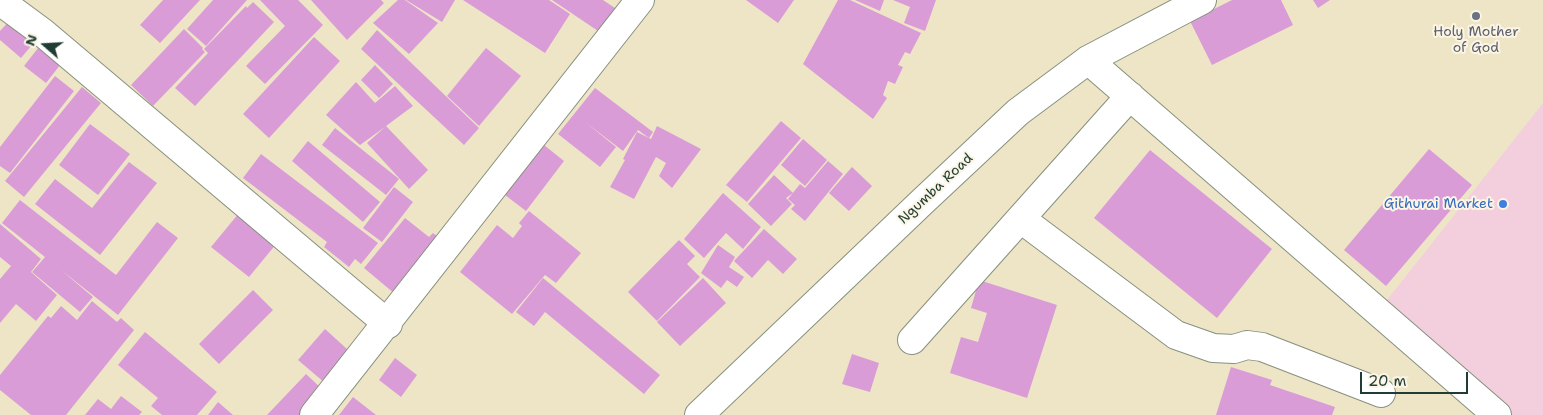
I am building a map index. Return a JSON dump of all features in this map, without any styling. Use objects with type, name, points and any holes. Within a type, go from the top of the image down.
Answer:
[{"type":"street","points":[[314,415],[388,324],[640,0]]},
{"type":"street","name":"Ngumba Road","points":[[699,415],[1018,112],[1088,60],[1202,0]]},
{"type":"street","points":[[0,1],[42,32],[388,324]]},
{"type":"street","points":[[1088,60],[1497,415]]},
{"type":"street","points":[[912,340],[1130,96]]},
{"type":"street","points":[[1021,218],[1176,335],[1212,348],[1234,349],[1247,345],[1262,347],[1381,393]]},
{"type":"shaded area","name":"Githurai Market","points":[[1543,103],[1543,415],[1504,415],[1383,305]]},
{"type":"building","points":[[163,0],[200,0],[160,43],[140,25]]},
{"type":"building","points":[[213,0],[247,0],[206,46],[187,29]]},
{"type":"building","points":[[260,0],[298,0],[323,25],[265,84],[246,66],[285,26]]},
{"type":"building","points":[[311,0],[381,0],[384,3],[347,40]]},
{"type":"building","points":[[398,0],[405,0],[438,23],[409,54],[373,23]]},
{"type":"building","points":[[406,0],[455,0],[442,22]]},
{"type":"building","points":[[463,0],[549,0],[570,14],[545,53]]},
{"type":"building","points":[[552,0],[603,0],[621,12],[604,35]]},
{"type":"building","points":[[746,0],[794,0],[778,23]]},
{"type":"building","points":[[838,0],[850,0],[921,33],[910,54],[905,52],[898,65],[903,67],[895,84],[888,81],[883,95],[887,98],[873,119],[803,64]]},
{"type":"building","points":[[855,0],[884,0],[880,11]]},
{"type":"building","points":[[893,0],[936,0],[925,31],[904,23],[910,7]]},
{"type":"building","points":[[1232,0],[1281,0],[1293,25],[1212,65],[1190,21]]},
{"type":"building","points":[[1313,0],[1330,0],[1318,8]]},
{"type":"building","points":[[253,2],[274,22],[195,106],[175,88],[208,53],[204,49],[246,6],[247,8]]},
{"type":"building","points":[[12,18],[37,39],[21,58],[0,40],[0,31]]},
{"type":"building","points":[[184,29],[205,52],[153,106],[131,85]]},
{"type":"building","points":[[377,30],[479,128],[464,145],[361,49]]},
{"type":"building","points":[[314,37],[340,61],[269,138],[243,114]]},
{"type":"building","points":[[42,43],[64,60],[46,83],[24,66]]},
{"type":"building","points":[[486,48],[521,76],[479,126],[447,96]]},
{"type":"building","points":[[375,65],[393,84],[379,98],[361,80]]},
{"type":"building","points":[[55,76],[74,91],[10,173],[0,166],[0,147]]},
{"type":"building","points":[[356,82],[375,103],[395,86],[413,106],[386,126],[428,170],[409,189],[367,143],[385,127],[360,145],[326,115]]},
{"type":"building","points":[[82,87],[101,103],[24,197],[5,181]]},
{"type":"building","points":[[595,88],[653,132],[649,138],[638,130],[623,151],[585,122],[616,147],[600,167],[558,134]]},
{"type":"building","points":[[781,121],[801,138],[747,202],[726,185]]},
{"type":"building","points":[[90,124],[130,154],[98,195],[59,165]]},
{"type":"building","points":[[657,126],[701,149],[672,188],[659,176],[666,163],[656,157],[634,199],[610,187],[625,160],[623,159],[637,132],[651,139]]},
{"type":"building","points":[[335,128],[399,179],[386,195],[322,145]]},
{"type":"building","points":[[803,139],[827,160],[805,186],[781,165]]},
{"type":"building","points":[[308,141],[380,202],[363,222],[292,161]]},
{"type":"building","points":[[544,145],[564,161],[526,211],[505,195]]},
{"type":"building","points":[[1429,149],[1472,185],[1386,286],[1344,250]]},
{"type":"building","points":[[1150,150],[1272,249],[1217,318],[1094,218]]},
{"type":"building","points":[[261,154],[378,243],[361,264],[355,259],[349,267],[324,247],[327,242],[243,178]]},
{"type":"building","points":[[828,161],[843,174],[805,221],[791,209],[795,205],[788,199],[800,184],[805,188]]},
{"type":"building","points":[[129,162],[157,183],[100,255],[35,204],[55,179],[92,208]]},
{"type":"building","points":[[852,167],[872,186],[849,211],[829,193]]},
{"type":"building","points":[[774,175],[793,193],[786,198],[792,204],[771,226],[748,204]]},
{"type":"building","points":[[394,187],[413,202],[382,242],[363,228]]},
{"type":"building","points":[[723,193],[761,227],[743,249],[726,233],[704,258],[684,239]]},
{"type":"building","points":[[20,200],[116,275],[157,222],[178,238],[118,315],[61,270],[93,297],[80,312],[32,272],[45,257],[2,223]]},
{"type":"building","points":[[529,211],[581,253],[556,283],[545,275],[512,314],[460,272],[497,225],[513,238],[522,226],[519,223]]},
{"type":"building","points":[[239,213],[277,243],[249,277],[211,247]]},
{"type":"building","points":[[405,218],[429,237],[433,233],[441,239],[395,294],[364,268]]},
{"type":"building","points":[[0,224],[41,259],[31,272],[57,295],[36,321],[16,304],[0,323],[0,279],[11,266],[0,257]]},
{"type":"building","points":[[764,229],[797,259],[783,274],[768,260],[752,278],[734,261]]},
{"type":"building","points":[[679,240],[695,256],[687,264],[700,277],[657,321],[628,292]]},
{"type":"building","points":[[718,245],[735,257],[729,267],[744,277],[737,287],[727,280],[721,288],[701,273]]},
{"type":"building","points":[[543,278],[660,375],[644,394],[545,312],[534,326],[516,312]]},
{"type":"building","points":[[703,278],[726,303],[680,346],[657,322]]},
{"type":"building","points":[[979,280],[1057,305],[1027,398],[950,373],[961,337],[978,342],[987,313],[971,308]]},
{"type":"building","points":[[253,290],[273,310],[219,364],[199,344]]},
{"type":"building","points":[[92,301],[117,322],[121,318],[134,330],[66,415],[31,415],[0,390],[0,375],[48,316],[51,318],[61,306],[77,320]]},
{"type":"building","points":[[325,329],[358,359],[332,389],[298,360]]},
{"type":"building","points":[[145,332],[217,392],[197,415],[162,415],[151,406],[158,398],[118,365]]},
{"type":"building","points":[[852,354],[879,363],[870,392],[842,384]]},
{"type":"building","points":[[395,358],[417,375],[401,397],[379,380]]},
{"type":"building","points":[[1231,367],[1272,380],[1270,385],[1335,407],[1332,415],[1216,415]]},
{"type":"building","points":[[306,374],[324,391],[302,415],[267,415]]},
{"type":"building","points":[[121,396],[142,412],[139,415],[85,415],[98,399],[111,409]]},
{"type":"building","points":[[353,397],[376,415],[339,415]]},
{"type":"building","points":[[218,402],[233,415],[208,415]]},
{"type":"place","name":"Holy Mother of God","points":[[1476,16]]},
{"type":"place","name":"Githurai Market","points":[[1503,204]]}]
